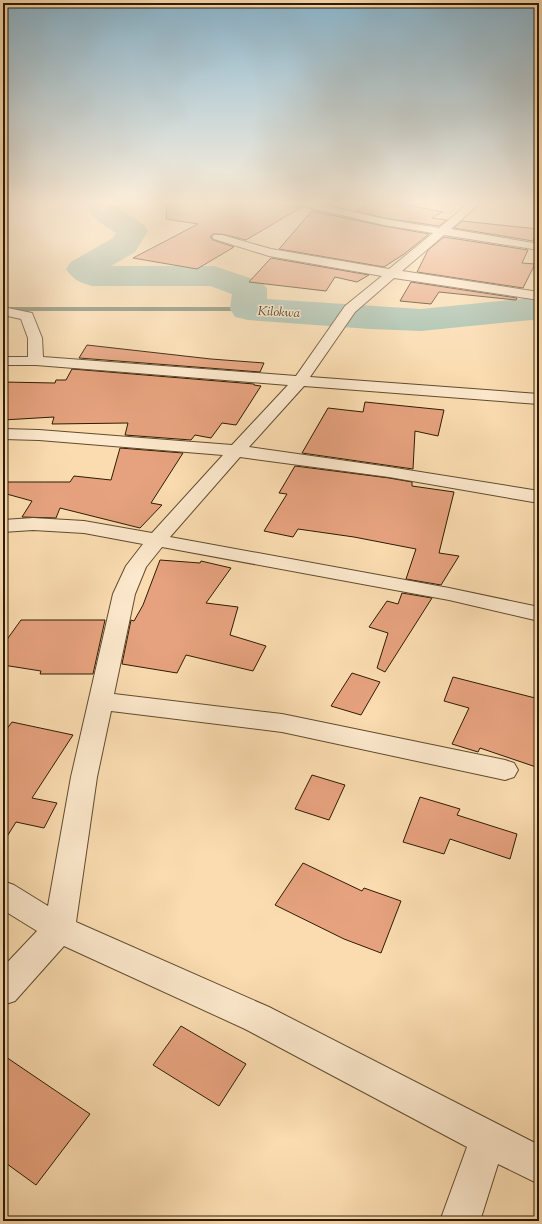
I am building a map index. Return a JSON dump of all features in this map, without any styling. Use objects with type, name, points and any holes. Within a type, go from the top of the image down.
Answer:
[{"type":"street","points":[[314,260],[392,274],[539,296]]},
{"type":"street","points":[[3,990],[59,929],[84,777],[124,594],[136,566],[156,541],[300,381],[350,309],[408,260]]},
{"type":"street","points":[[3,311],[27,316],[35,338],[36,361]]},
{"type":"street","points":[[3,361],[36,361],[539,399]]},
{"type":"street","points":[[3,434],[38,435],[236,451],[389,472],[539,497]]},
{"type":"street","points":[[3,526],[33,524],[84,527],[434,591],[539,614]]},
{"type":"street","points":[[101,701],[282,723],[505,770]]},
{"type":"street","points":[[3,894],[59,929],[257,1018],[539,1165]]},
{"type":"street","points":[[460,1221],[488,1139]]},
{"type":"building","points":[[145,260],[212,260],[197,269]]},
{"type":"building","points":[[269,260],[283,260],[369,275],[357,282],[335,277],[326,291],[249,282]]},
{"type":"building","points":[[344,260],[395,260],[384,267]]},
{"type":"building","points":[[423,260],[523,260],[522,263],[535,264],[523,288],[417,272]]},
{"type":"building","points":[[411,282],[517,298],[516,300],[439,292],[431,304],[400,301]]},
{"type":"building","points":[[87,345],[211,359],[264,363],[260,372],[79,358]]},
{"type":"building","points":[[72,369],[254,384],[261,386],[236,425],[222,423],[211,438],[195,435],[191,440],[125,435],[128,423],[52,424],[54,417],[3,420],[3,382],[55,383],[56,380],[66,380]]},
{"type":"building","points":[[365,402],[444,410],[438,436],[415,431],[413,469],[302,453],[328,408],[363,412]]},
{"type":"building","points":[[120,448],[183,453],[151,503],[162,505],[140,528],[60,508],[56,518],[22,517],[32,501],[3,493],[3,482],[70,482],[74,476],[111,480]]},
{"type":"building","points":[[295,466],[389,478],[412,482],[412,486],[454,492],[439,553],[459,556],[441,585],[406,579],[416,549],[354,537],[298,529],[293,537],[264,531],[287,494],[279,493]]},
{"type":"building","points":[[160,560],[200,563],[201,561],[231,568],[206,603],[238,607],[230,635],[266,646],[253,671],[186,655],[177,673],[122,664],[131,620],[134,621],[143,605]]},
{"type":"building","points":[[402,593],[432,598],[385,672],[377,668],[388,633],[369,627],[387,601],[398,604]]},
{"type":"building","points":[[21,620],[105,620],[93,674],[40,674],[41,671],[3,665],[3,645]]},
{"type":"building","points":[[352,673],[380,682],[361,715],[331,706]]},
{"type":"building","points":[[453,677],[539,699],[539,768],[480,748],[478,752],[452,744],[469,708],[444,701]]},
{"type":"building","points":[[12,722],[73,735],[32,798],[57,803],[44,828],[16,822],[3,843],[3,734]]},
{"type":"building","points":[[312,775],[345,785],[329,820],[295,809]]},
{"type":"building","points":[[420,797],[460,809],[457,815],[517,834],[510,859],[450,839],[444,854],[403,842]]},
{"type":"building","points":[[303,863],[362,891],[364,888],[401,901],[381,953],[344,939],[275,905]]},
{"type":"building","points":[[181,1026],[246,1064],[219,1106],[153,1065]]},
{"type":"building","points":[[3,1055],[90,1114],[36,1185],[3,1161]]},
{"type":"waterway","name":"Kilokwa","points":[[98,260],[83,269],[92,276],[214,276],[250,289],[248,309],[370,318],[421,320],[531,309],[539,310]]},
{"type":"waterway","points":[[3,309],[248,309]]}]
